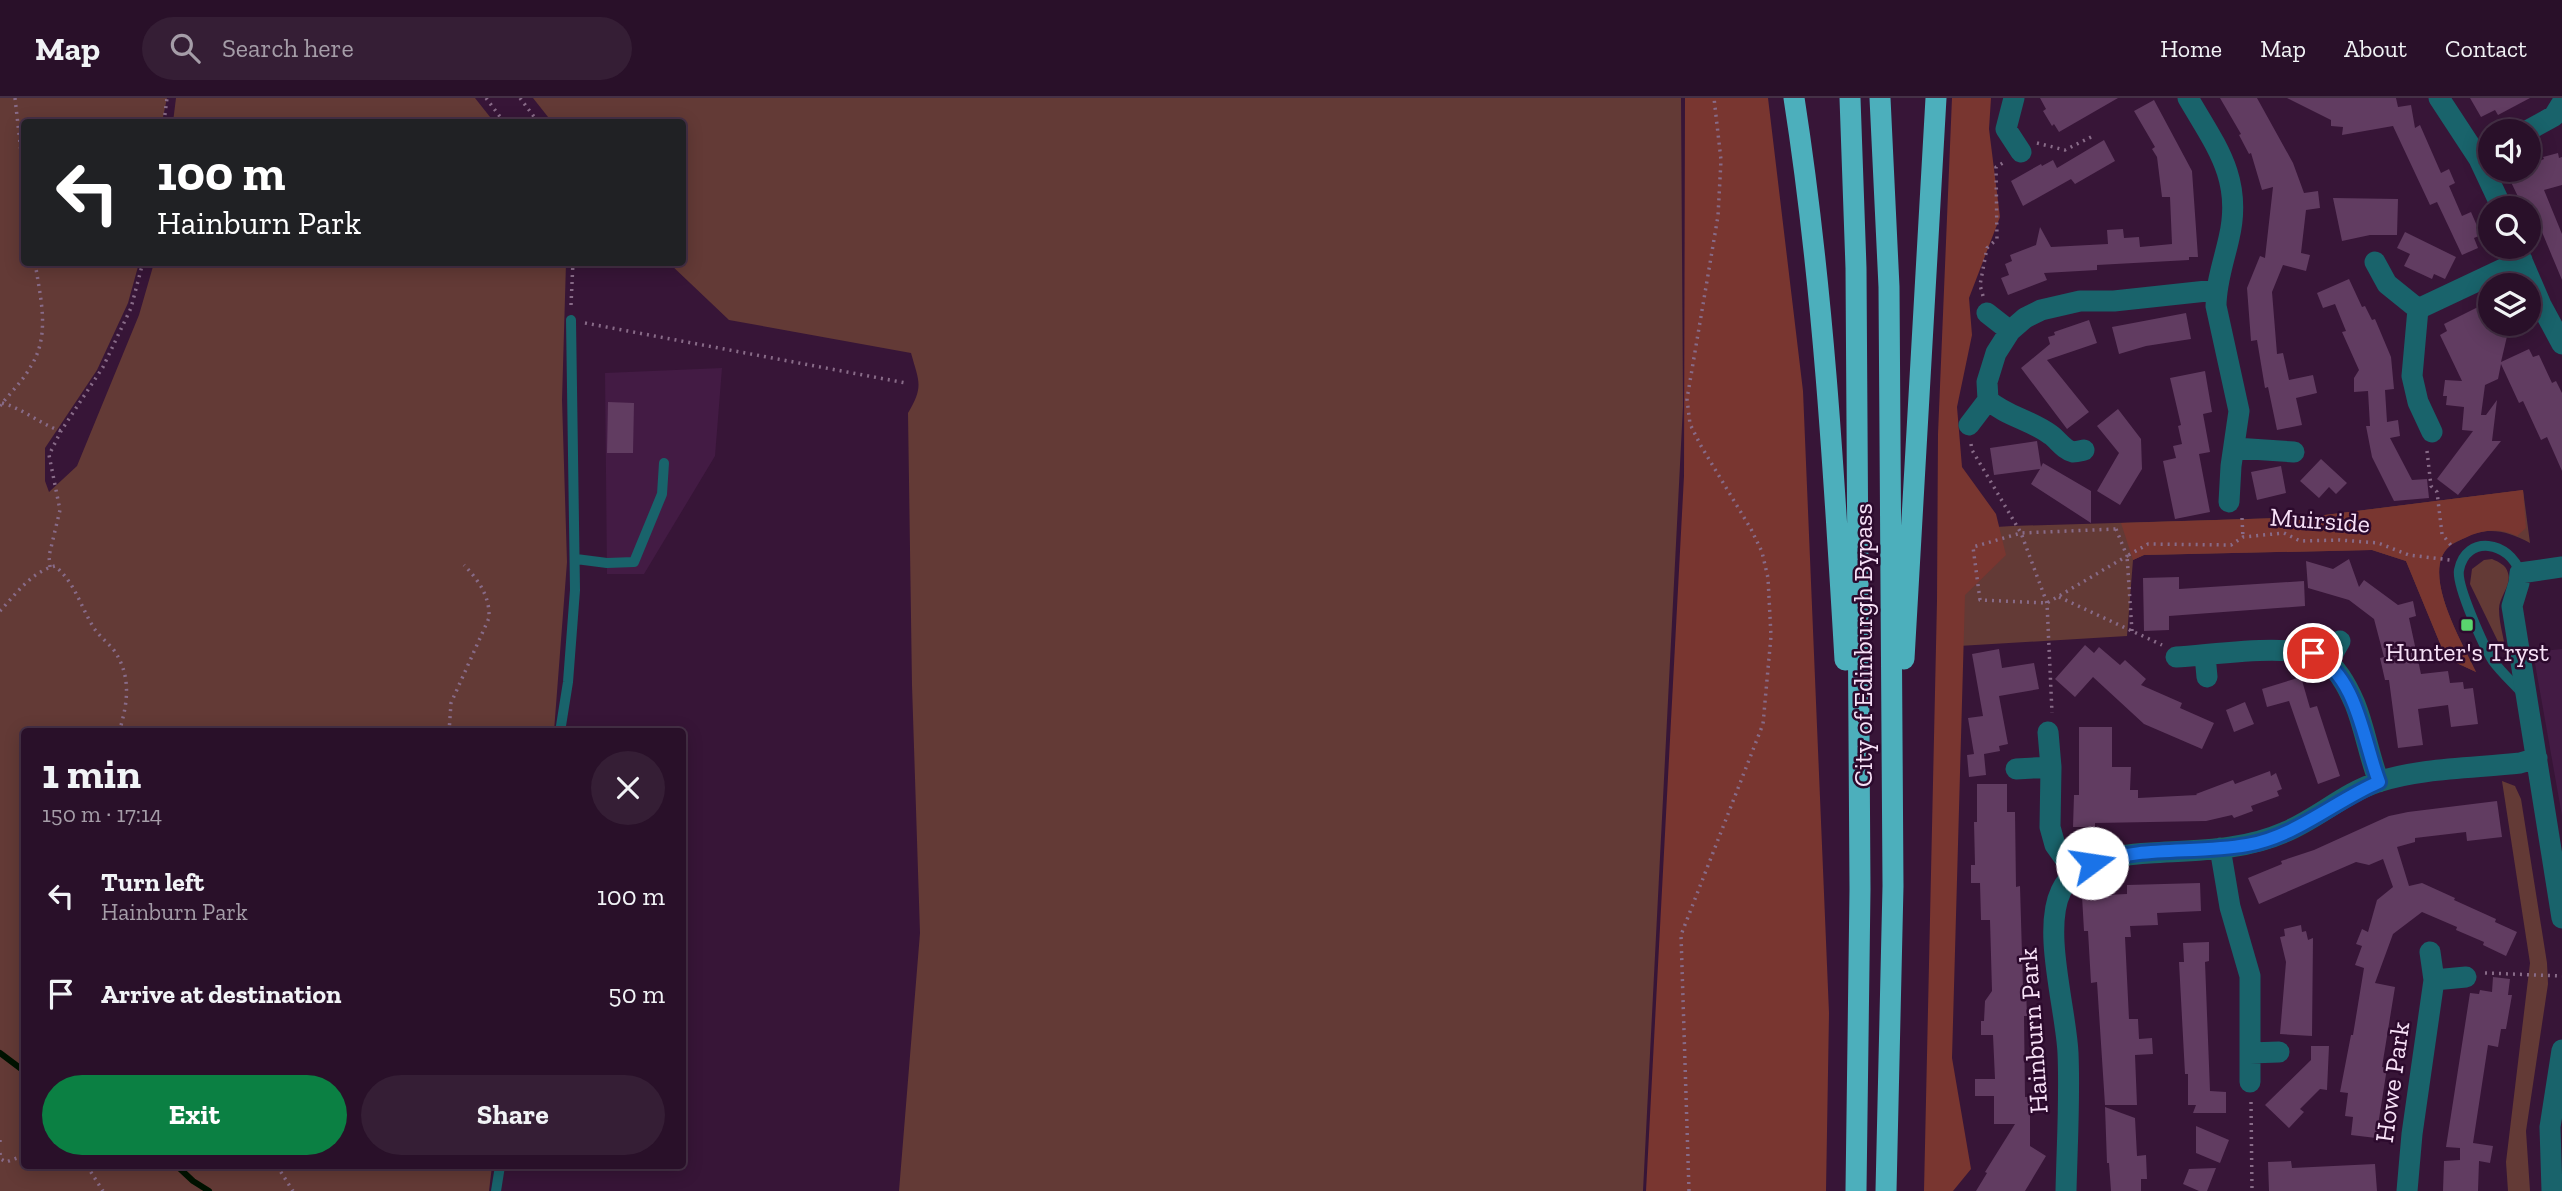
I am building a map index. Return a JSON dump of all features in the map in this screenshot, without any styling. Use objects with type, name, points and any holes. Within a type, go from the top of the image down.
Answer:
[{"type":"highway","points":[[1794,98],[1803,157],[1825,364],[1860,889]]},
{"type":"highway","name":"City of Edinburgh Bypass","points":[[1850,98],[1856,268],[1860,889],[1856,1191]]},
{"type":"highway","name":"City of Edinburgh Bypass","points":[[1880,98],[1889,287],[1892,886],[1886,1191]]},
{"type":"highway","points":[[1892,886],[1936,98]]},
{"type":"street","points":[[2014,98],[2006,129],[2021,152]]},
{"type":"street","points":[[2188,98],[2226,164],[2234,194],[2230,237],[2216,290],[2216,306],[2239,411],[2231,466],[2230,502]]},
{"type":"street","points":[[2439,98],[2478,147]]},
{"type":"street","points":[[2541,124],[2559,114]]},
{"type":"street","points":[[2417,309],[2508,259]]},
{"type":"street","points":[[2522,259],[2541,305],[2562,344]]},
{"type":"street","points":[[2375,262],[2387,284],[2417,309]]},
{"type":"street","points":[[1969,425],[1988,400],[1987,382],[1996,353],[2010,331],[2025,318],[2061,303],[2135,300],[2216,290]]},
{"type":"street","points":[[2417,309],[2412,376],[2418,402],[2432,432]]},
{"type":"street","points":[[1987,313],[2010,331]]},
{"type":"street","points":[[1988,400],[1999,410],[2022,418],[2050,435],[2063,447],[2073,452],[2084,450]]},
{"type":"street","points":[[2235,448],[2294,452]]},
{"type":"street","points":[[2562,566],[2520,573],[2512,606],[2562,918]]},
{"type":"street","points":[[2328,662],[2340,642]]},
{"type":"street","points":[[2176,657],[2289,650],[2313,653],[2328,662],[2355,705],[2379,782]]},
{"type":"street","points":[[2205,656],[2207,677]]},
{"type":"street","points":[[2048,732],[2050,827],[2055,845],[2075,873],[2092,863],[2115,856],[2250,845],[2287,832],[2353,793],[2379,782],[2413,775],[2520,763],[2537,758]]},
{"type":"street","points":[[2016,769],[2050,767]]},
{"type":"street","points":[[2220,848],[2230,907],[2250,976],[2250,1082]]},
{"type":"street","name":"Hainburn Park","points":[[2066,1191],[2068,1052],[2053,924],[2061,891],[2075,873]]},
{"type":"street","name":"Howe Park","points":[[2407,1191],[2412,1134],[2434,980],[2430,952]]},
{"type":"street","points":[[2434,980],[2466,977]]},
{"type":"street","points":[[2552,1191],[2550,1127],[2562,1050]]},
{"type":"street","points":[[2250,1053],[2279,1052]]},
{"type":"lane","points":[[561,728],[568,682],[576,559],[571,320]]},
{"type":"lane","points":[[576,559],[607,563],[634,562],[662,494],[664,463]]},
{"type":"lane","points":[[2520,573],[2512,556],[2495,546],[2476,548],[2462,561],[2458,580],[2493,661],[2526,698]]},
{"type":"lane","points":[[496,1191],[500,1169]]},
{"type":"path","points":[[15,98],[21,152]]},
{"type":"path","points":[[164,119],[167,98]]},
{"type":"path","points":[[486,98],[502,119]]},
{"type":"path","points":[[520,98],[536,119]]},
{"type":"path","points":[[1689,1191],[1681,935],[1763,724],[1771,636],[1768,578],[1762,552],[1751,528],[1690,424],[1687,399],[1718,216],[1721,160],[1714,98]]},
{"type":"path","points":[[1987,313],[1980,285],[1987,248],[1997,239],[1996,167],[2037,142],[2065,150],[2093,136]]},
{"type":"path","points":[[36,266],[43,325],[42,342],[30,369],[1,404],[16,407],[61,431]]},
{"type":"path","points":[[50,567],[49,556],[60,510],[49,455],[61,431],[103,367],[131,308],[142,266]]},
{"type":"path","points":[[573,266],[571,320],[906,383]]},
{"type":"path","points":[[1969,425],[1972,450],[2021,533],[2047,603],[2052,718],[2048,732]]},
{"type":"path","points":[[2432,432],[2427,451],[2431,486],[2437,492],[2442,534],[2462,561]]},
{"type":"path","points":[[2047,603],[1980,600],[1973,547],[2021,533],[2116,529],[2127,556],[2132,631]]},
{"type":"path","name":"Muirside","points":[[2047,603],[2148,544],[2231,545],[2243,537],[2284,533],[2300,541],[2378,543],[2409,555],[2462,561]]},
{"type":"path","points":[[449,728],[451,703],[489,618],[490,608],[477,579],[464,565]]},
{"type":"path","points":[[0,611],[34,576],[55,566],[64,573],[93,627],[115,652],[125,673],[127,703],[120,728]]},
{"type":"path","points":[[2059,597],[2167,648],[2176,657]]},
{"type":"path","points":[[2466,977],[2480,972],[2562,976]]},
{"type":"path","points":[[2250,1082],[2252,1191]]},
{"type":"path","points":[[0,1153],[1,1159],[6,1162],[21,1155]]},
{"type":"path","points":[[90,1169],[103,1191]]},
{"type":"path","points":[[279,1169],[293,1191]]},
{"type":"shaded area","points":[[0,98],[167,98],[163,119],[21,119],[21,266],[138,266],[128,303],[97,370],[45,448],[45,481],[49,492],[77,466],[139,315],[153,266],[566,266],[562,400],[567,562],[554,728],[21,728],[21,1169],[492,1169],[489,1191],[0,1191]]},
{"type":"shaded area","points":[[176,98],[475,98],[492,119],[173,119]]},
{"type":"shaded area","points":[[533,98],[1681,98],[1683,406],[1643,1191],[899,1191],[920,933],[912,685],[908,413],[918,384],[911,353],[729,320],[672,266],[686,266],[686,119],[550,119]]},
{"type":"shaded area","points":[[1685,98],[1768,98],[1803,391],[1829,1013],[1826,1191],[1646,1191],[1684,476]]},
{"type":"shaded area","points":[[1952,98],[1991,98],[1989,129],[2000,217],[1969,298],[1972,335],[1957,407],[1962,467],[1996,514],[2006,555],[1965,595],[1952,1058],[1971,1169],[1953,1191],[1924,1191],[1938,434]]},
{"type":"shaded area","points":[[722,368],[715,456],[644,574],[607,574],[605,373]]},
{"type":"shaded area","points":[[2523,490],[2530,543],[2497,531],[2481,532],[2449,546],[2441,558],[2441,590],[2454,627],[2476,672],[2446,658],[2406,561],[2372,550],[2144,555],[2133,560],[2127,636],[1942,647],[1948,530],[2309,517]]},
{"type":"shaded area","points":[[2523,490],[2526,528],[2517,536],[2498,531],[2478,533],[2453,543],[2442,557],[2439,572],[2446,608],[2476,672],[2446,658],[2406,561],[2372,550],[2144,555],[2133,560],[2121,523],[2309,517]]},
{"type":"shaded area","points":[[2492,559],[2504,566],[2509,578],[2499,609],[2506,658],[2470,584],[2472,569],[2484,560]]},
{"type":"shaded area","points":[[2562,649],[2562,816],[2533,652]]},
{"type":"shaded area","points":[[2502,781],[2515,786],[2521,799],[2547,963],[2548,984],[2526,1131],[2530,1191],[2508,1191],[2506,1162],[2530,963]]},
{"type":"building","points":[[2040,98],[2118,98],[2059,132],[2043,111],[2046,109]]},
{"type":"building","points":[[2220,98],[2257,98],[2293,163],[2304,193],[2318,191],[2320,208],[2306,210],[2301,253],[2310,255],[2306,271],[2283,265],[2272,292],[2277,354],[2283,353],[2289,380],[2313,375],[2317,393],[2296,398],[2302,425],[2277,430],[2268,387],[2265,388],[2257,340],[2251,341],[2247,288],[2260,256],[2265,258],[2273,187],[2262,190],[2251,153],[2249,154]]},
{"type":"building","points":[[2287,98],[2396,98],[2398,107],[2411,105],[2415,128],[2420,125],[2441,173],[2449,169],[2455,183],[2449,186],[2462,216],[2471,212],[2478,228],[2478,236],[2474,238],[2478,248],[2462,255],[2437,202],[2430,205],[2393,126],[2342,135],[2343,127],[2331,126],[2331,120]]},
{"type":"building","points":[[2470,98],[2530,98],[2498,115],[2495,110],[2481,117]]},
{"type":"building","points":[[2154,100],[2192,171],[2198,257],[2189,257],[2189,260],[2097,265],[2097,270],[2044,273],[2047,280],[2008,295],[2001,278],[2009,275],[2005,264],[2012,261],[2010,255],[2036,245],[2040,227],[2051,247],[2108,244],[2107,230],[2123,229],[2124,238],[2139,237],[2140,247],[2172,244],[2170,197],[2162,197],[2157,157],[2152,149],[2155,147],[2134,111]]},
{"type":"building","points":[[2104,140],[2115,161],[2075,184],[2071,179],[2023,206],[2011,181],[2053,160],[2057,168]]},
{"type":"building","points":[[2558,153],[2559,158],[2562,157],[2562,185],[2544,190],[2562,234],[2562,280],[2541,230],[2541,196],[2518,196],[2511,182],[2541,182],[2543,157]]},
{"type":"building","points":[[2333,198],[2398,199],[2397,235],[2370,235],[2342,241]]},
{"type":"building","points":[[2405,232],[2456,257],[2445,279],[2434,274],[2432,279],[2404,266],[2410,254],[2397,248]]},
{"type":"building","points":[[2349,279],[2362,307],[2365,306],[2372,320],[2375,319],[2391,357],[2394,389],[2385,390],[2387,422],[2398,420],[2400,436],[2390,438],[2412,480],[2427,479],[2429,498],[2394,501],[2372,457],[2366,426],[2370,426],[2368,391],[2354,392],[2354,378],[2359,370],[2342,332],[2346,331],[2335,304],[2323,308],[2317,293]]},
{"type":"building","points":[[2478,307],[2478,336],[2507,336],[2501,362],[2529,349],[2533,357],[2539,355],[2552,383],[2556,381],[2562,393],[2562,471],[2547,437],[2541,440],[2523,401],[2519,403],[2501,364],[2498,379],[2485,385],[2481,415],[2486,415],[2497,400],[2492,441],[2501,441],[2458,495],[2437,479],[2473,431],[2462,430],[2464,407],[2446,405],[2447,396],[2443,396],[2445,380],[2462,381],[2440,335],[2447,331],[2444,324]]},
{"type":"building","points":[[2186,313],[2191,339],[2146,346],[2119,354],[2112,327]]},
{"type":"building","points":[[2089,320],[2097,343],[2047,360],[2089,412],[2067,429],[2021,368],[2050,344],[2048,337],[2055,335],[2054,332]]},
{"type":"building","points":[[2205,371],[2212,412],[2203,414],[2210,452],[2199,454],[2210,512],[2175,519],[2163,461],[2176,458],[2173,446],[2182,444],[2178,426],[2181,425],[2170,378]]},
{"type":"building","points":[[608,402],[634,403],[633,453],[607,453]]},
{"type":"building","points":[[2118,409],[2141,439],[2142,469],[2120,505],[2097,491],[2119,453],[2097,426]]},
{"type":"building","points":[[2037,441],[2041,467],[2043,463],[2091,491],[2091,523],[2031,484],[2040,469],[1994,475],[1990,448]]},
{"type":"building","points":[[2321,459],[2347,483],[2336,494],[2329,487],[2319,498],[2300,481]]},
{"type":"building","points":[[2281,466],[2286,493],[2257,500],[2251,472]]},
{"type":"building","points":[[2349,559],[2359,587],[2364,580],[2398,605],[2413,601],[2416,616],[2409,618],[2421,674],[2448,671],[2450,683],[2463,682],[2464,689],[2473,688],[2478,724],[2451,727],[2448,705],[2418,709],[2423,745],[2398,748],[2389,680],[2385,680],[2380,658],[2384,657],[2374,619],[2349,600],[2308,588],[2306,561],[2333,569]]},
{"type":"building","points":[[2179,577],[2179,589],[2304,581],[2305,606],[2169,616],[2169,630],[2144,631],[2143,578]]},
{"type":"building","points":[[2085,645],[2094,653],[2099,647],[2120,665],[2125,660],[2146,679],[2141,685],[2182,703],[2180,708],[2214,723],[2202,749],[2144,724],[2093,677],[2075,697],[2055,679]]},
{"type":"building","points":[[1999,649],[2002,668],[2034,663],[2039,689],[1999,696],[2008,744],[1999,746],[2000,751],[1984,754],[1986,775],[1969,777],[1967,755],[1974,754],[1968,718],[1983,716],[1972,654]]},
{"type":"building","points":[[2301,677],[2310,708],[2317,706],[2340,776],[2318,784],[2289,701],[2267,707],[2262,689]]},
{"type":"building","points":[[2245,702],[2254,724],[2234,732],[2226,710]]},
{"type":"building","points":[[2079,727],[2112,727],[2112,767],[2131,767],[2130,790],[2138,790],[2138,798],[2197,795],[2233,780],[2235,784],[2270,771],[2271,776],[2276,773],[2282,789],[2277,791],[2279,796],[2251,806],[2253,811],[2234,818],[2232,815],[2206,821],[2095,823],[2095,827],[2073,827],[2074,795],[2079,795]]},
{"type":"building","points":[[1977,784],[2007,784],[2007,812],[2015,812],[2016,887],[2020,886],[2023,989],[2026,988],[2027,1016],[2024,1016],[2025,1097],[2030,1097],[2030,1146],[2046,1156],[2025,1191],[1976,1191],[2015,1124],[1994,1124],[1994,1096],[1975,1096],[1975,1079],[1995,1079],[1993,1035],[1981,1035],[1985,1001],[1992,991],[1990,920],[1981,920],[1980,883],[1971,883],[1971,865],[1975,865]]},
{"type":"building","points":[[2497,801],[2502,837],[2467,841],[2466,832],[2415,838],[2415,842],[2397,847],[2409,886],[2422,883],[2517,932],[2506,956],[2483,945],[2484,942],[2456,930],[2457,927],[2422,912],[2393,934],[2375,983],[2395,987],[2382,1067],[2387,1068],[2376,1138],[2351,1135],[2353,1117],[2345,1116],[2348,1093],[2340,1092],[2364,968],[2355,965],[2362,946],[2356,944],[2362,929],[2368,932],[2377,900],[2393,887],[2383,859],[2369,865],[2356,862],[2259,904],[2248,878],[2282,864],[2281,861],[2314,850],[2389,816]]},
{"type":"building","points":[[2200,883],[2201,911],[2157,913],[2158,925],[2130,926],[2131,937],[2125,937],[2129,1019],[2138,1019],[2139,1039],[2152,1038],[2153,1054],[2135,1055],[2137,1105],[2105,1105],[2097,982],[2091,983],[2088,931],[2084,931],[2082,896],[2127,894],[2127,885]]},
{"type":"building","points":[[2301,925],[2308,940],[2313,938],[2312,1036],[2280,1034],[2286,962],[2280,937],[2285,936],[2284,929]]},
{"type":"building","points":[[2209,942],[2209,961],[2205,962],[2210,1091],[2226,1092],[2226,1113],[2193,1113],[2196,1105],[2188,1105],[2179,962],[2184,962],[2183,943]]},
{"type":"building","points":[[2493,977],[2510,979],[2508,995],[2512,995],[2506,1029],[2501,1029],[2498,1047],[2488,1045],[2473,1143],[2493,1146],[2490,1163],[2479,1161],[2478,1191],[2443,1191],[2444,1161],[2460,1160],[2460,1148],[2446,1147],[2470,993],[2479,994],[2480,990],[2492,992]]},
{"type":"building","points":[[2311,1046],[2329,1046],[2327,1090],[2320,1089],[2300,1109],[2304,1112],[2289,1128],[2265,1105],[2311,1060]]},
{"type":"building","points":[[2105,1107],[2135,1118],[2137,1156],[2146,1155],[2147,1179],[2141,1179],[2141,1191],[2111,1191]]},
{"type":"building","points":[[2196,1126],[2229,1140],[2220,1163],[2196,1153]]},
{"type":"building","points":[[2291,1161],[2292,1168],[2375,1164],[2377,1191],[2269,1191],[2268,1162]]},
{"type":"building","points":[[2216,1168],[2207,1191],[2199,1191],[2183,1184],[2189,1169]]},
{"type":"waterway","points":[[0,1053],[21,1069]]},
{"type":"waterway","points":[[180,1169],[209,1191]]},
{"type":"place","name":"Hunter's Tryst","points":[[2467,625]]},
{"type":"route","points":[[2092,863],[2115,856],[2250,845],[2287,832],[2353,793],[2379,782],[2355,705],[2328,662],[2313,653]]}]
